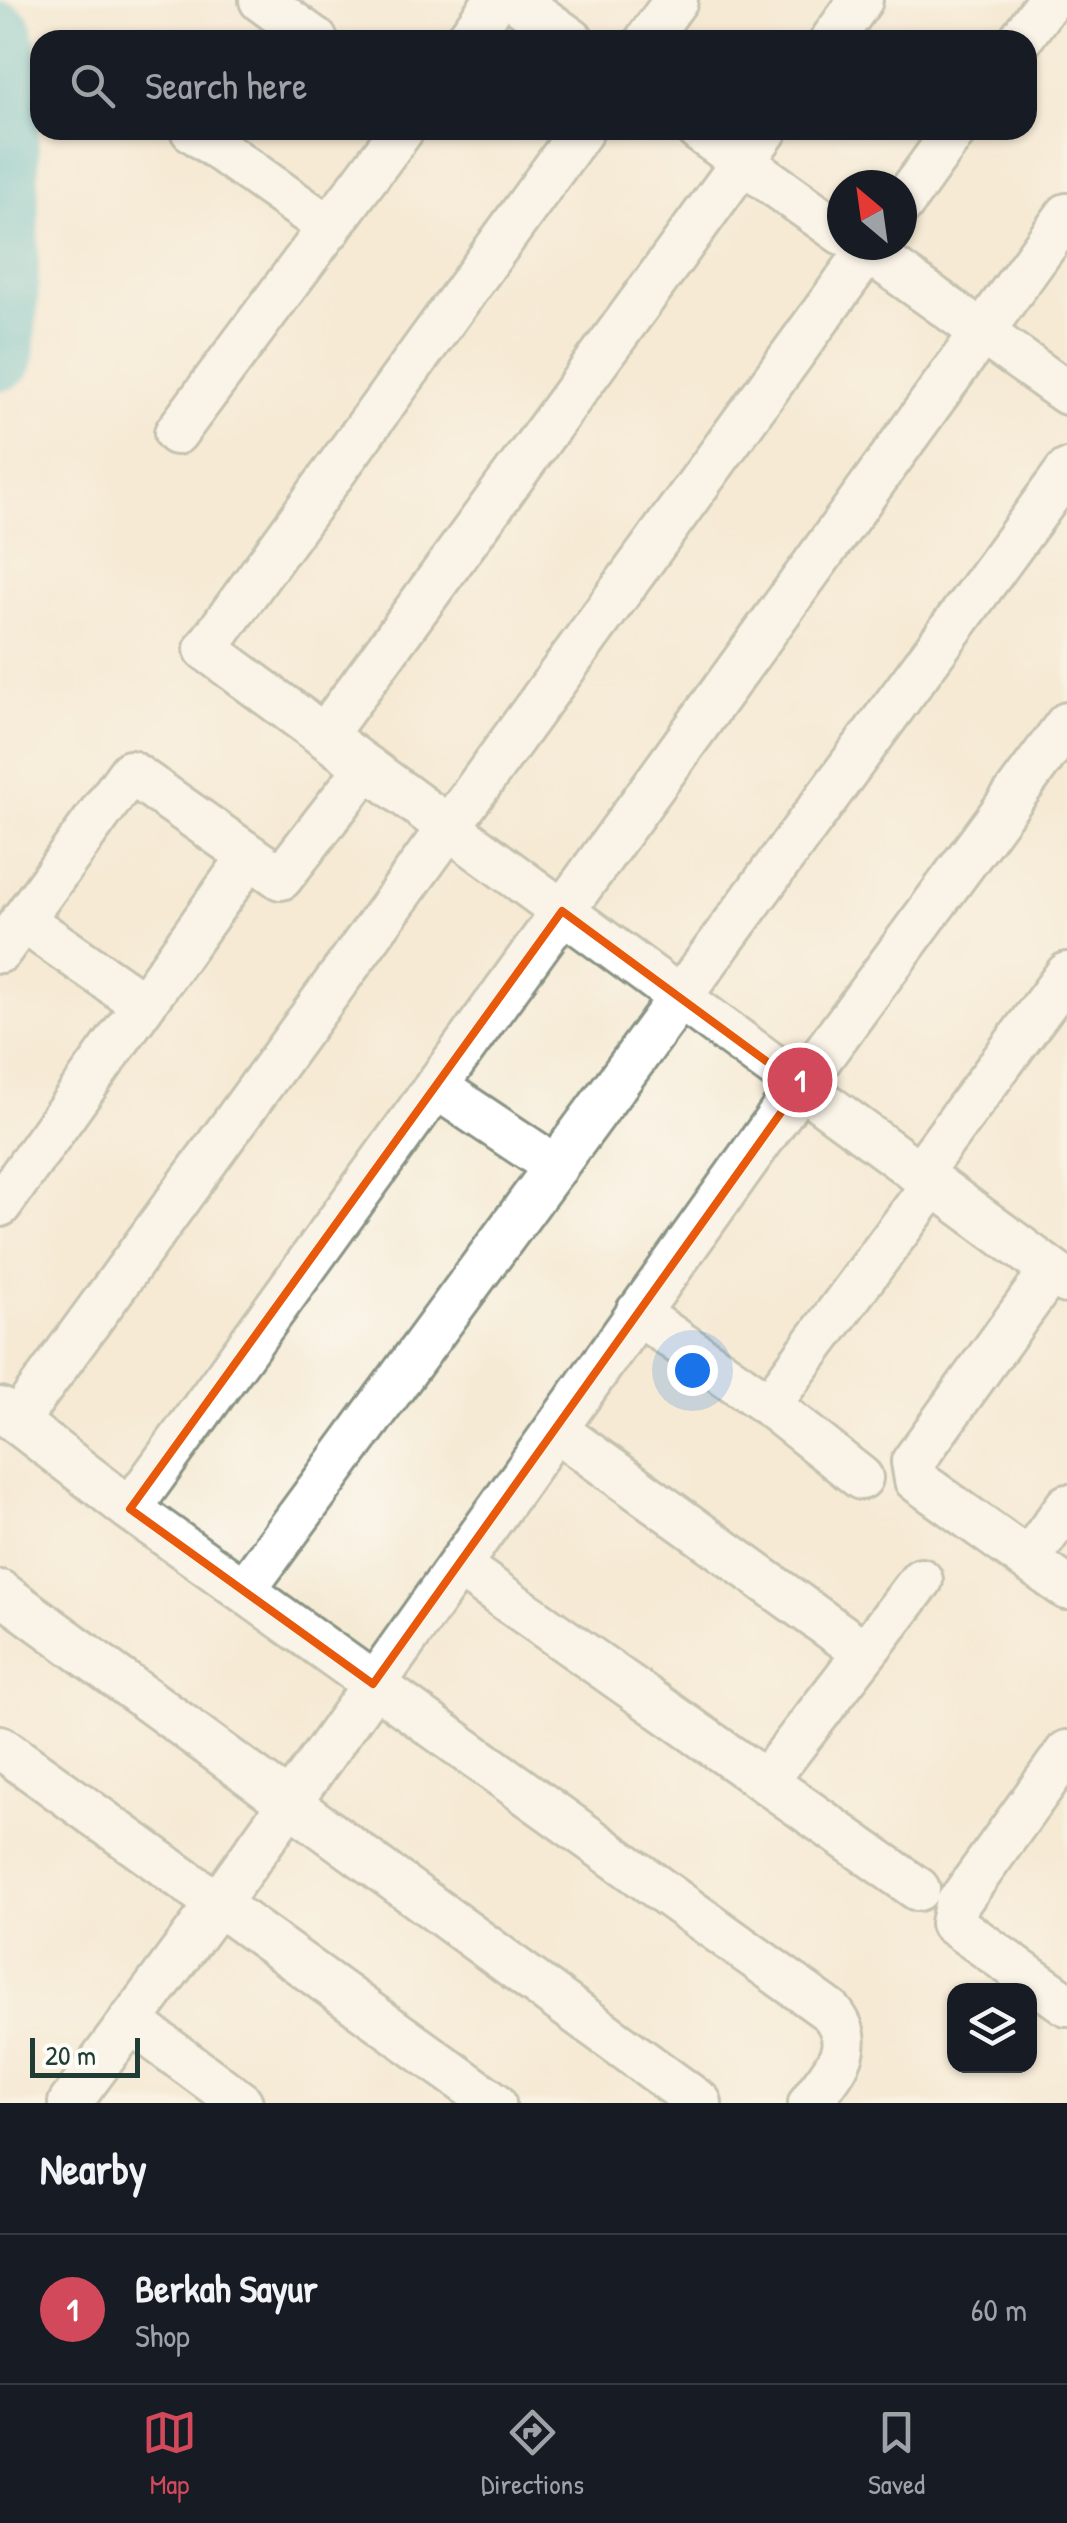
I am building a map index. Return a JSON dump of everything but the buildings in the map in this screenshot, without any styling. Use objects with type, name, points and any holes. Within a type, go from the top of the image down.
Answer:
[{"type":"street","points":[[261,0],[302,30]]},
{"type":"street","points":[[474,30],[496,0]]},
{"type":"street","points":[[516,0],[558,30]]},
{"type":"street","points":[[654,30],[676,0]]},
{"type":"street","points":[[1027,30],[1049,0]]},
{"type":"street","points":[[206,140],[330,228]]},
{"type":"street","points":[[176,433],[395,140]]},
{"type":"street","points":[[575,140],[206,649],[1059,1277],[912,1462],[916,1480],[1067,1588]]},
{"type":"street","points":[[917,183],[948,140]]},
{"type":"street","points":[[324,736],[755,146],[827,213]]},
{"type":"street","points":[[130,1509],[1067,215]]},
{"type":"street","points":[[810,2103],[843,2054],[845,2033],[832,2012],[130,1509],[8,1415],[450,828],[848,260]]},
{"type":"street","points":[[883,260],[1067,393]]},
{"type":"street","points":[[245,1589],[1067,471]]},
{"type":"street","points":[[70,2103],[290,1802],[800,1086],[1067,724]]},
{"type":"street","points":[[143,1004],[11,935],[130,772],[281,878],[367,767]]},
{"type":"street","points":[[0,1205],[250,856]]},
{"type":"street","points":[[768,1404],[1063,987]]},
{"type":"street","points":[[436,1087],[556,1167]]},
{"type":"street","points":[[637,1313],[768,1404],[861,1478]]},
{"type":"street","points":[[556,1430],[864,1652]]},
{"type":"street","points":[[1028,1560],[1067,1506]]},
{"type":"street","points":[[459,1566],[918,1889]]},
{"type":"street","points":[[766,1781],[921,1580]]},
{"type":"street","points":[[0,1592],[700,2103]]},
{"type":"street","points":[[0,1747],[494,2103]]},
{"type":"street","points":[[1067,1752],[956,1906],[952,1923],[1067,2004]]},
{"type":"street","points":[[130,2021],[240,2103]]},
{"type":"highlighted area","points":[[562,911],[800,1086],[373,1684],[130,1509]]},
{"type":"waterway","points":[[0,35],[5,69],[5,294],[0,357]]},
{"type":"place","name":"Berkah Sayur","points":[[800,1080]]}]
